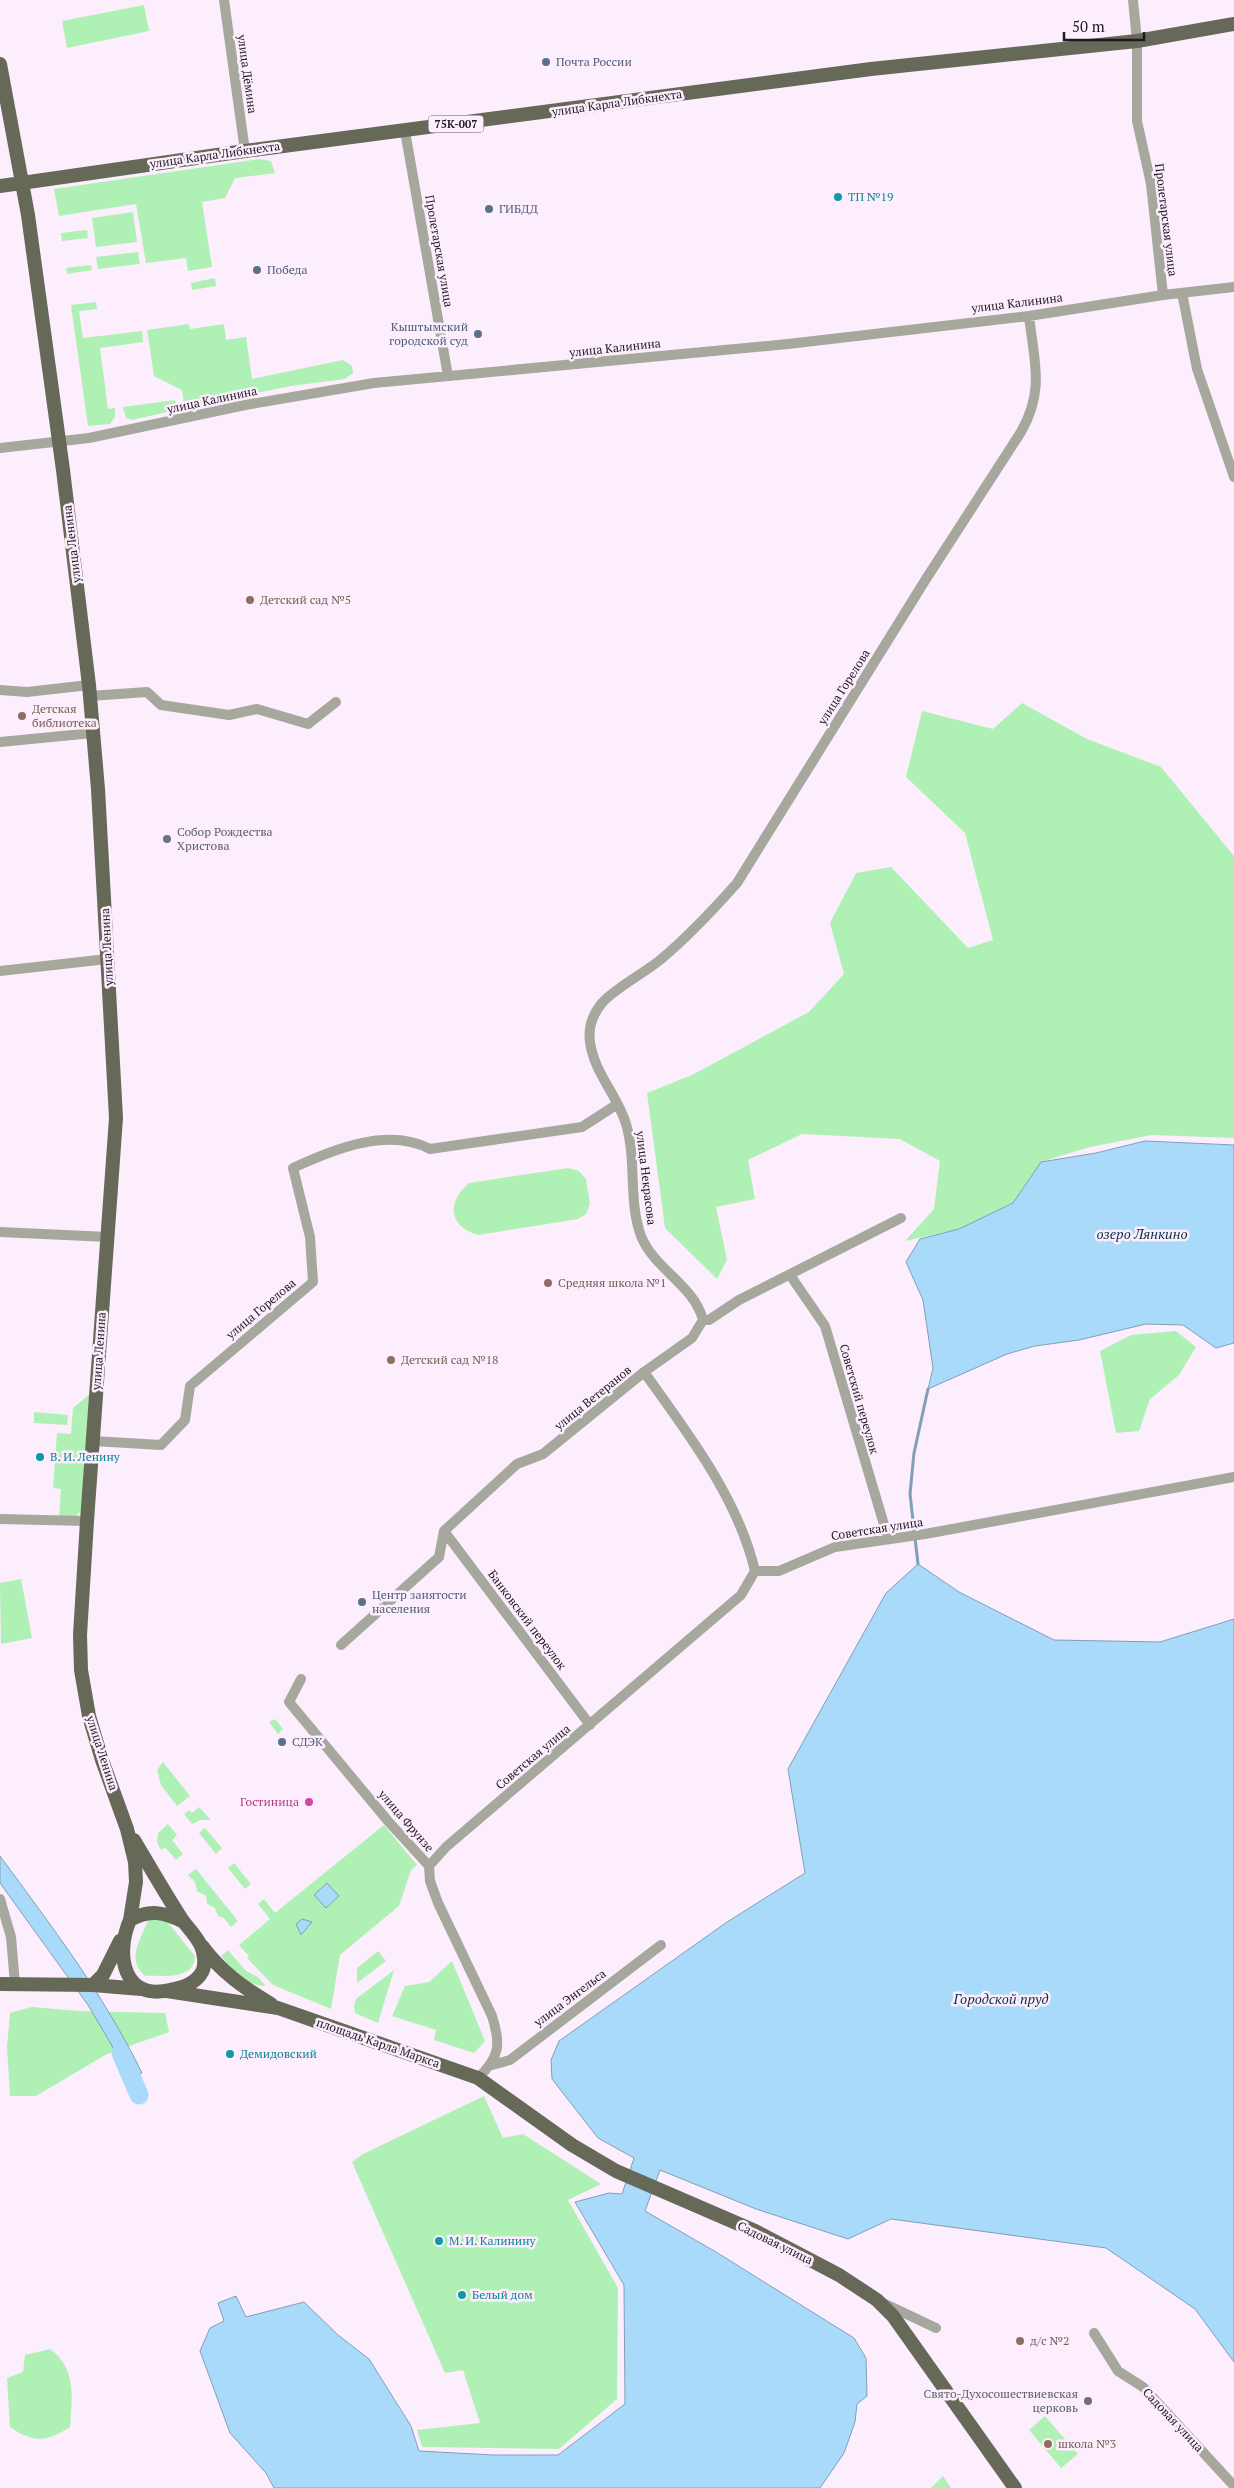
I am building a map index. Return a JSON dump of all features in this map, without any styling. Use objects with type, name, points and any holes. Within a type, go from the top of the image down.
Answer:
[{"type":"main road","name":"улица Карла Либкнехта","points":[[0,186],[245,151],[871,69],[1138,41],[1234,24]]},
{"type":"main road","name":"улица Ленина","points":[[0,64],[22,183],[59,442],[90,691],[116,1118],[87,1521],[80,1635],[81,1670],[89,1716],[102,1760],[127,1829]]},
{"type":"main road","points":[[127,1829],[184,1922],[221,1970],[243,1987],[278,2008]]},
{"type":"main road","points":[[127,1829],[135,1862],[136,1882],[122,1960],[126,1974],[132,1982],[147,1990]]},
{"type":"main road","points":[[93,1985],[103,1975],[128,1924],[140,1914],[155,1911],[184,1922]]},
{"type":"main road","points":[[167,1991],[193,1982],[203,1972],[204,1958],[201,1945]]},
{"type":"main road","points":[[0,1984],[93,1985],[167,1991],[278,2008]]},
{"type":"main road","name":"площадь Карла Маркса","points":[[278,2008],[478,2078],[572,2145],[616,2171]]},
{"type":"main road","name":"Садовая улица","points":[[616,2171],[755,2231],[839,2274],[877,2300],[893,2316],[1015,2488]]},
{"type":"street","name":"улица Дёмина","points":[[224,0],[245,151]]},
{"type":"street","name":"Пролетарская улица","points":[[1133,0],[1138,41],[1137,121],[1151,184],[1163,295]]},
{"type":"street","name":"Пролетарская улица","points":[[405,131],[448,376]]},
{"type":"street","name":"улица Калинина","points":[[0,448],[126,432],[307,394],[374,383],[788,344],[1029,316],[1182,292],[1234,287]]},
{"type":"street","name":"Пролетарская улица","points":[[1182,292],[1197,369],[1234,478]]},
{"type":"street","name":"улица Горелова","points":[[590,1025],[602,1003],[660,960],[715,908],[737,883],[926,579],[1021,432],[1032,412],[1037,388],[1029,316]]},
{"type":"street","points":[[0,690],[27,692],[147,692],[161,705],[229,715],[257,709],[308,724],[336,702]]},
{"type":"street","points":[[0,742],[93,733]]},
{"type":"street","points":[[0,971],[107,959]]},
{"type":"street","name":"улица Некрасова","points":[[590,1025],[589,1041],[594,1060],[626,1122],[630,1140],[636,1219],[641,1236],[648,1250],[700,1308],[703,1320]]},
{"type":"street","name":"улица Горелова","points":[[93,1441],[161,1445],[185,1420],[190,1386],[312,1282],[310,1236],[293,1168],[322,1155],[392,1138],[419,1143],[430,1149],[582,1127],[616,1105]]},
{"type":"street","name":"улица Ветеранов","points":[[444,1531],[516,1464],[543,1454],[644,1372],[692,1338],[703,1320],[709,1320],[739,1300],[901,1218]]},
{"type":"street","points":[[0,1232],[108,1237]]},
{"type":"street","name":"Советский переулок","points":[[790,1275],[825,1326],[888,1538]]},
{"type":"street","points":[[644,1372],[702,1453],[748,1543],[755,1571]]},
{"type":"street","name":"Советская улица","points":[[429,1866],[446,1846],[741,1595],[755,1571],[779,1570],[835,1547],[925,1534],[1234,1477]]},
{"type":"street","points":[[0,1519],[87,1521]]},
{"type":"street","points":[[341,1645],[439,1557],[444,1531]]},
{"type":"street","name":"Банковский переулок","points":[[444,1531],[590,1725]]},
{"type":"street","name":"улица Фрунзе","points":[[301,1680],[289,1702],[388,1821],[429,1866],[430,1881],[438,1903],[492,2016],[498,2042],[492,2065]]},
{"type":"street","points":[[0,1899],[11,1937],[15,1984]]},
{"type":"street","name":"улица Энгельса","points":[[492,2065],[510,2060],[661,1945]]},
{"type":"street","points":[[478,2078],[492,2065]]},
{"type":"street","name":"Садовая улица","points":[[877,2300],[936,2328]]},
{"type":"street","name":"Садовая улица","points":[[1094,2333],[1118,2371],[1144,2387],[1234,2486]]},
{"type":"green space","points":[[144,5],[149,31],[67,48],[62,21]]},
{"type":"green space","points":[[259,159],[271,161],[275,173],[235,178],[225,198],[202,202],[212,267],[188,271],[186,258],[146,263],[136,204],[59,216],[54,189]]},
{"type":"green space","points":[[133,212],[137,242],[96,247],[92,218]]},
{"type":"green space","points":[[87,230],[88,238],[62,241],[61,233]]},
{"type":"green space","points":[[138,252],[140,264],[98,269],[96,257]]},
{"type":"green space","points":[[91,265],[92,270],[67,274],[66,268]]},
{"type":"green space","points":[[215,278],[216,286],[192,290],[191,283]]},
{"type":"green space","points":[[96,302],[97,309],[79,311],[83,338],[142,331],[143,342],[100,348],[108,409],[115,408],[115,417],[110,424],[88,426],[71,305]]},
{"type":"green space","points":[[189,324],[190,329],[224,324],[226,340],[246,337],[252,379],[343,360],[352,366],[353,373],[345,379],[291,386],[187,407],[184,404],[182,390],[154,376],[147,330]]},
{"type":"green space","points":[[175,400],[176,404],[171,411],[132,420],[126,418],[123,407]]},
{"type":"green space","points":[[1022,703],[1087,739],[1161,767],[1234,856],[1234,1138],[1152,1135],[1090,1147],[1041,1162],[1013,1203],[959,1229],[905,1241],[934,1209],[940,1161],[900,1139],[802,1134],[748,1160],[755,1199],[716,1207],[727,1260],[717,1279],[665,1228],[647,1093],[692,1075],[809,1012],[844,974],[830,923],[856,873],[891,867],[968,948],[993,940],[965,833],[906,777],[922,711],[993,729]]},
{"type":"green space","points":[[568,1168],[579,1171],[586,1179],[590,1204],[586,1214],[578,1219],[478,1235],[468,1231],[456,1220],[454,1206],[462,1190],[469,1183]]},
{"type":"green space","points":[[1176,1331],[1196,1347],[1179,1375],[1150,1399],[1139,1431],[1116,1433],[1100,1351],[1131,1335]]},
{"type":"green space","points":[[90,1394],[81,1511],[76,1516],[59,1517],[61,1489],[53,1488],[57,1433],[71,1434],[73,1408]]},
{"type":"green space","points":[[34,1412],[68,1415],[67,1425],[34,1423]]},
{"type":"green space","points":[[21,1579],[32,1638],[1,1644],[0,1583]]},
{"type":"green space","points":[[275,1719],[283,1729],[278,1734],[269,1722]]},
{"type":"green space","points":[[163,1762],[190,1796],[177,1806],[161,1785],[157,1770]]},
{"type":"green space","points":[[199,1807],[211,1820],[201,1820],[192,1824],[184,1814],[189,1810],[192,1813]]},
{"type":"green space","points":[[168,1824],[177,1835],[172,1840],[183,1854],[176,1860],[165,1847],[161,1850],[157,1842],[158,1833]]},
{"type":"green space","points":[[384,1825],[417,1865],[411,1870],[399,1906],[340,1955],[331,2009],[273,1985],[247,1958],[249,1956],[239,1945],[270,1919],[258,1904],[264,1899],[275,1913]]},
{"type":"green space","points":[[205,1828],[222,1848],[216,1854],[199,1833]]},
{"type":"green space","points":[[234,1863],[251,1884],[245,1889],[228,1868]]},
{"type":"green space","points":[[196,1869],[238,1921],[231,1927],[224,1918],[218,1916],[215,1908],[207,1904],[206,1896],[197,1891],[195,1882],[188,1875]]},
{"type":"green space","points":[[153,1918],[165,1919],[195,1956],[189,1970],[176,1975],[145,1976],[139,1970],[135,1957],[136,1950],[148,1921]]},
{"type":"green space","points":[[228,1950],[246,1971],[258,1977],[266,1986],[252,1983],[240,1977],[221,1956]]},
{"type":"green space","points":[[378,1951],[386,1961],[357,1983],[357,1968]]},
{"type":"green space","points":[[452,1961],[485,2041],[474,2053],[434,2040],[436,2030],[392,2016],[405,1986],[429,1982]]},
{"type":"green space","points":[[394,1970],[378,2023],[355,2013],[356,1999]]},
{"type":"green space","points":[[32,2007],[79,2011],[165,2013],[169,2032],[107,2054],[36,2096],[10,2096],[7,2047],[10,2013]]},
{"type":"green space","points":[[484,2096],[503,2138],[523,2134],[601,2184],[568,2200],[618,2288],[617,2399],[559,2449],[422,2447],[417,2430],[480,2423],[463,2370],[445,2373],[352,2162],[363,2154]]},
{"type":"green space","points":[[50,2349],[65,2365],[69,2375],[72,2394],[70,2427],[54,2436],[40,2439],[33,2438],[10,2427],[7,2378],[23,2372],[25,2355]]},
{"type":"green space","points":[[1045,2416],[1078,2454],[1061,2468],[1029,2430]]},
{"type":"green space","points":[[943,2476],[951,2488],[931,2488]]},
{"type":"water","name":"озеро Лянкино","points":[[1145,1141],[1234,1145],[1234,1343],[1216,1348],[1183,1325],[1146,1324],[1079,1340],[1035,1346],[1007,1354],[928,1389],[933,1368],[923,1300],[906,1262],[920,1239],[959,1229],[1013,1203],[1041,1162],[1096,1153]]},
{"type":"water","name":"Городской пруд","points":[[918,1564],[959,1592],[1054,1640],[1160,1642],[1234,1619],[1234,2362],[1195,2309],[1106,2248],[891,2219],[848,2239],[756,2209],[660,2170],[645,2211],[716,2252],[854,2338],[866,2358],[867,2396],[857,2404],[855,2422],[844,2453],[820,2488],[274,2488],[266,2473],[230,2433],[200,2351],[210,2328],[224,2321],[218,2303],[236,2296],[246,2317],[304,2302],[338,2335],[369,2359],[411,2426],[419,2451],[493,2455],[558,2455],[625,2404],[624,2285],[575,2202],[609,2193],[622,2194],[634,2158],[598,2138],[552,2079],[551,2060],[559,2041],[727,1922],[805,1873],[788,1769],[886,1593]]},
{"type":"water","points":[[0,1856],[94,1988],[111,2015],[142,2073],[126,2078],[111,2044],[88,2005],[0,1883]]},
{"type":"water","points":[[327,1883],[339,1896],[326,1908],[314,1895]]},
{"type":"water","points":[[302,1919],[312,1922],[301,1935],[296,1924]]},
{"type":"waterway","points":[[918,1564],[910,1494],[914,1453],[928,1389]]},
{"type":"waterway","points":[[121,2053],[139,2095]]},
{"type":"place","name":"Почта России","points":[[546,62]]},
{"type":"place","name":"ТП №19","points":[[838,197]]},
{"type":"place","name":"ГИБДД","points":[[489,209]]},
{"type":"place","name":"Победа","points":[[257,270]]},
{"type":"place","name":"Кыштымский городской суд","points":[[478,334]]},
{"type":"place","name":"Детский сад №5","points":[[250,600]]},
{"type":"place","name":"Детская библиотека","points":[[22,716]]},
{"type":"place","name":"Собор Рождества Христова","points":[[167,839]]},
{"type":"place","name":"Средняя школа №1","points":[[548,1283]]},
{"type":"place","name":"Детский сад №18","points":[[391,1360]]},
{"type":"place","name":"В. И. Ленину","points":[[40,1457]]},
{"type":"place","name":"Центр занятости населения","points":[[362,1602]]},
{"type":"place","name":"СДЭК","points":[[282,1742]]},
{"type":"place","name":"Гостиница","points":[[309,1802]]},
{"type":"place","name":"Демидовский","points":[[230,2054]]},
{"type":"place","name":"М. И. Калинину","points":[[439,2241]]},
{"type":"place","name":"Белый дом","points":[[462,2295]]},
{"type":"place","name":"д/с №2","points":[[1020,2341]]},
{"type":"place","name":"Свято-Духосошествиевская церковь","points":[[1088,2401]]},
{"type":"place","name":"школа №3","points":[[1048,2444]]}]
